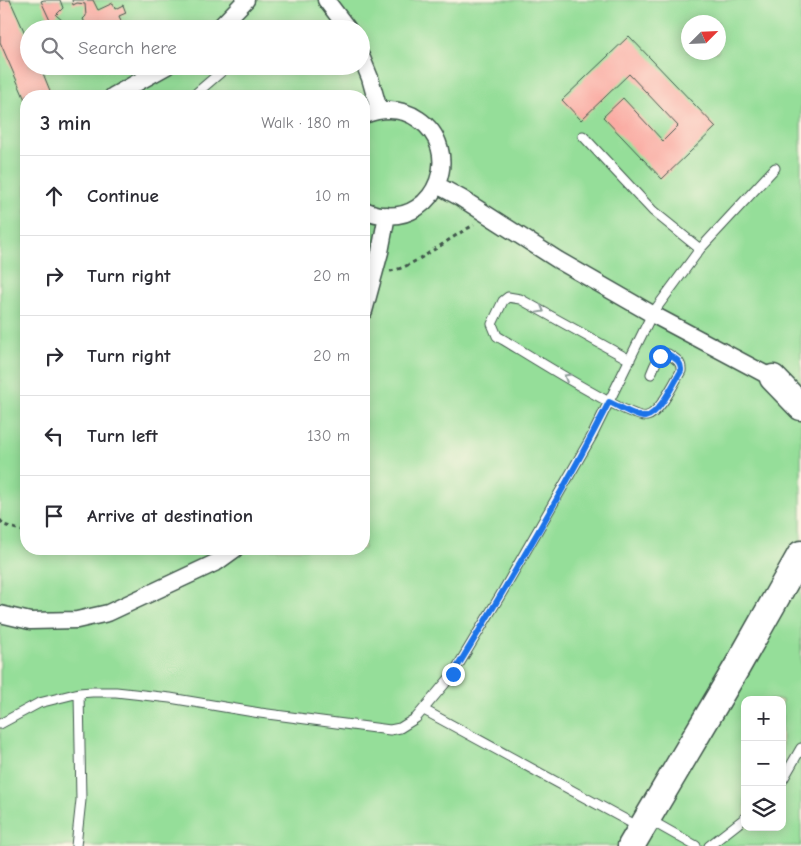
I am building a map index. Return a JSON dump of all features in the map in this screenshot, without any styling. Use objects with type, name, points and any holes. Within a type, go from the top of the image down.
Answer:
[{"type":"main road","points":[[773,378],[801,407]]},
{"type":"main road","points":[[639,831],[801,554]]},
{"type":"street","points":[[227,20],[246,0]]},
{"type":"street","points":[[326,0],[341,20]]},
{"type":"street","points":[[124,90],[152,75]]},
{"type":"street","points":[[369,75],[371,112],[396,109],[412,114],[425,123],[436,136],[441,152],[442,169],[437,185],[428,199],[415,209],[399,215],[382,216],[370,212]]},
{"type":"street","points":[[437,185],[461,198],[558,260],[652,314],[773,378],[801,395]]},
{"type":"street","points":[[370,290],[387,215]]},
{"type":"street","points":[[0,614],[30,621],[77,620],[108,613],[217,562],[227,555]]},
{"type":"lane","points":[[200,90],[218,75]]},
{"type":"lane","points":[[583,136],[653,211],[700,249]]},
{"type":"lane","points":[[0,724],[39,704],[78,693],[116,692],[390,730],[406,725],[424,710],[453,674],[500,596],[592,436],[652,314],[700,249],[775,168]]},
{"type":"lane","points":[[630,360],[520,298],[508,297],[503,300],[492,324],[497,336],[609,402],[640,416],[646,417],[656,412],[681,371],[680,362],[668,354],[664,354],[660,356],[651,374]]},
{"type":"lane","points":[[76,846],[81,800],[78,693]]},
{"type":"lane","points":[[424,710],[639,831],[696,846]]},
{"type":"lane","points":[[786,774],[801,748]]},
{"type":"lane","points":[[709,846],[741,821]]},
{"type":"path","points":[[371,286],[385,272],[397,270],[476,224]]},
{"type":"path","points":[[0,520],[4,524],[20,530]]},
{"type":"green space","points":[[0,0],[801,0],[801,846],[0,846]]},
{"type":"building","points":[[0,0],[10,0],[20,22],[20,75],[44,75],[50,90],[21,90],[0,42]]},
{"type":"building","points":[[60,0],[63,8],[56,15],[62,20],[50,20],[41,1]]},
{"type":"building","points":[[72,0],[93,0],[98,10],[113,3],[115,9],[123,5],[126,13],[119,16],[121,20],[84,20],[86,16],[85,4],[77,3],[73,5]]},
{"type":"building","points":[[629,36],[716,127],[662,179],[603,117],[623,98],[663,141],[678,126],[629,74],[581,120],[562,100]]},
{"type":"route","points":[[453,674],[592,436],[609,402],[640,416],[646,417],[656,412],[681,371],[680,362],[668,354],[660,356]]}]
